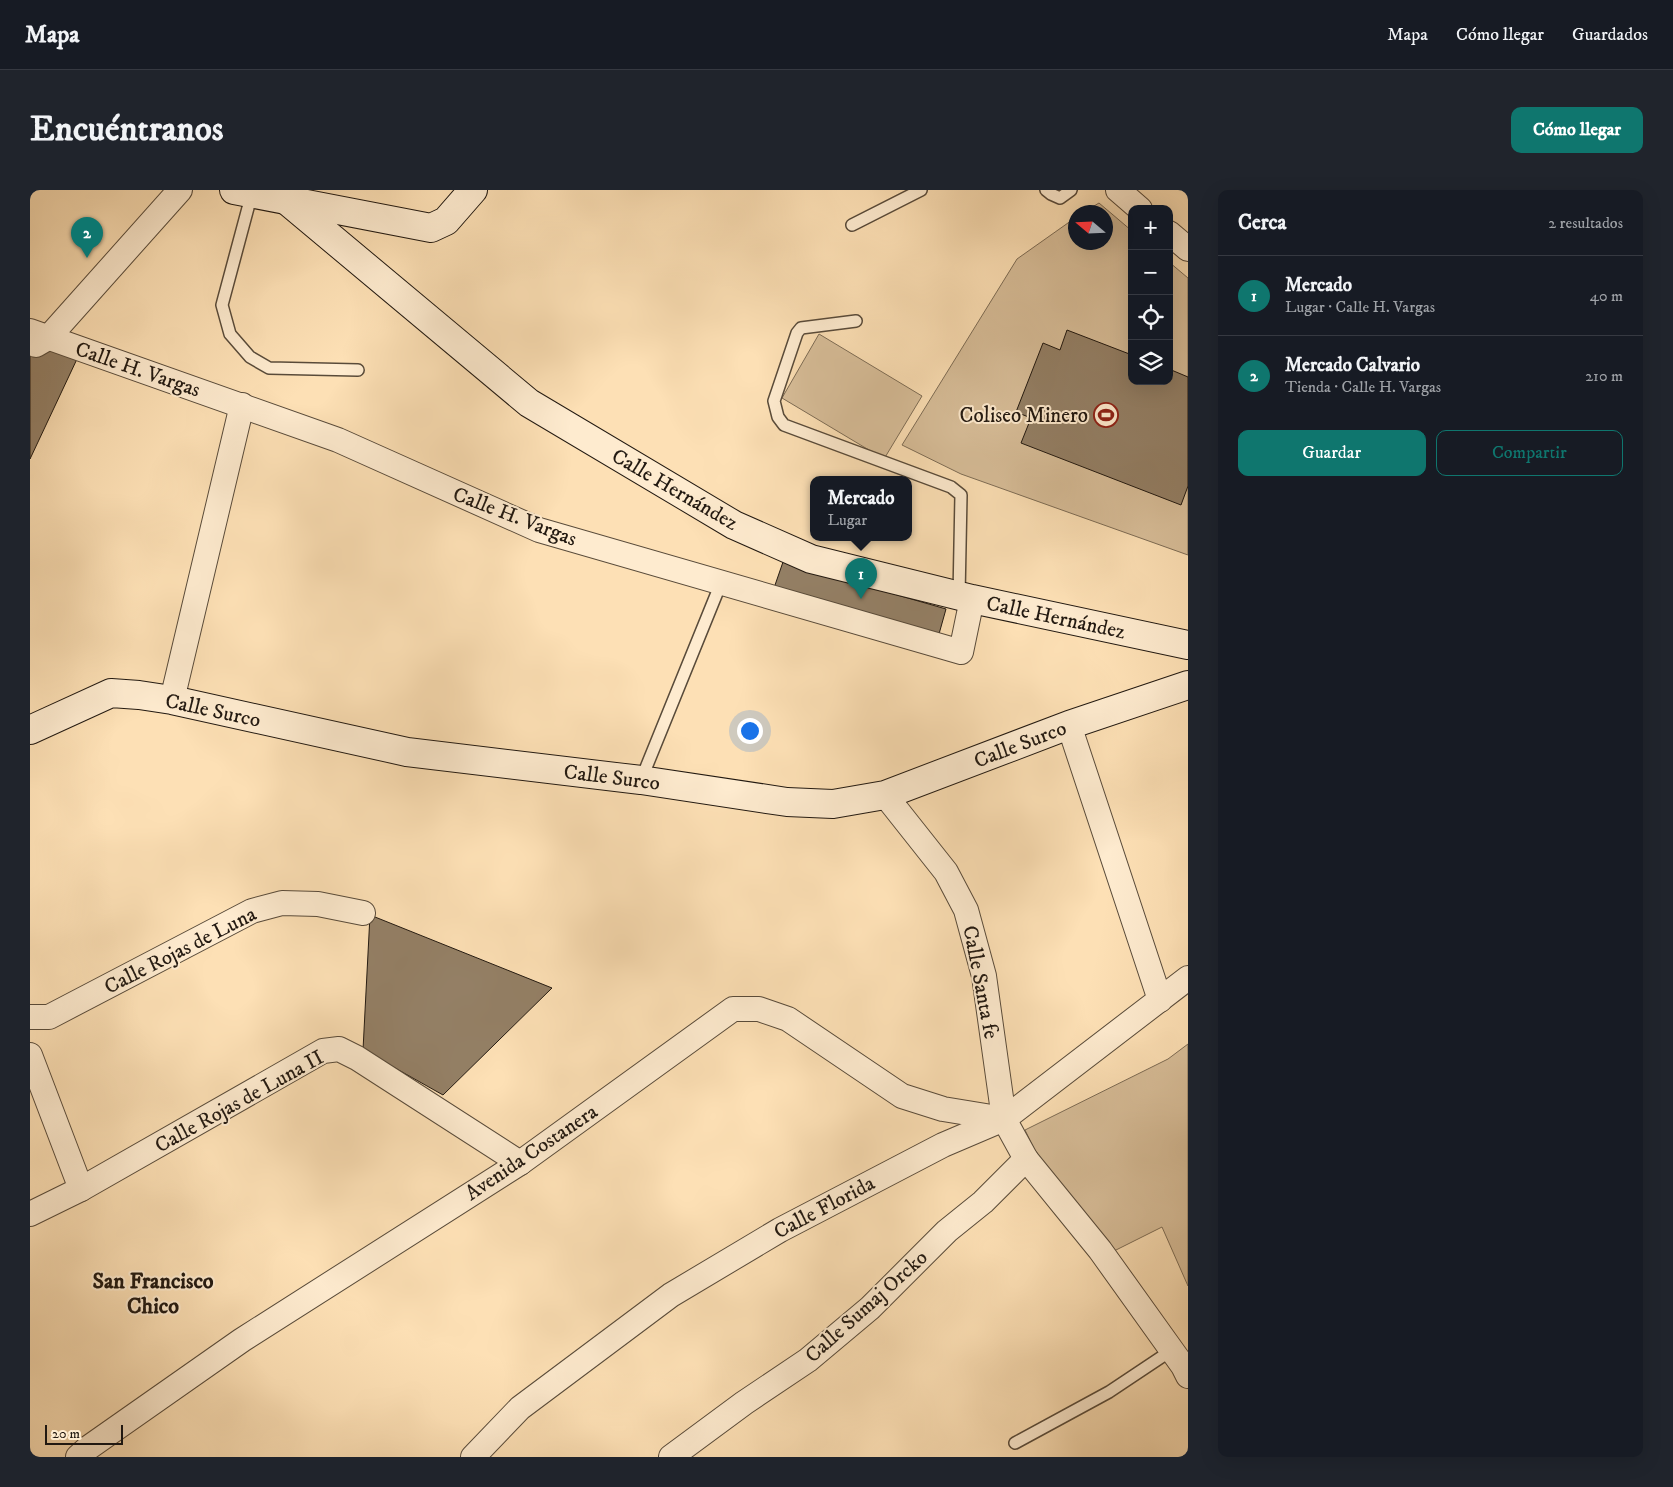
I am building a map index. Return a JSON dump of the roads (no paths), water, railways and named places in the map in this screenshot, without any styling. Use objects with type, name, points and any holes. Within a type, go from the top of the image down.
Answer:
[{"type":"main road","points":[[285,199],[430,228],[446,221],[473,190]]},
{"type":"main road","name":"Calle Hernández","points":[[243,192],[285,199],[529,403],[734,525],[812,559],[966,597],[1188,645]]},
{"type":"main road","name":"Calle Surco","points":[[30,730],[111,693],[139,695],[172,700],[407,752],[641,780],[787,802],[833,804],[884,795],[1069,726],[1188,685]]},
{"type":"street","points":[[36,339],[180,190]]},
{"type":"street","points":[[1118,190],[1135,205]]},
{"type":"street","points":[[1173,236],[1188,249]]},
{"type":"street","name":"Calle H. Vargas","points":[[36,339],[242,405],[338,440],[539,530],[961,652],[966,597]]},
{"type":"street","points":[[172,700],[242,405]]},
{"type":"street","points":[[1069,726],[1160,1000]]},
{"type":"street","name":"Calle Santa fe","points":[[884,795],[946,872],[966,910],[984,976],[1004,1119],[1026,1159],[1100,1250],[1172,1350],[1188,1376]]},
{"type":"street","name":"Calle Rojas de Luna","points":[[30,1017],[49,1016],[252,911],[282,903],[318,904],[363,914]]},
{"type":"street","name":"Calle Florida","points":[[473,1457],[520,1408],[671,1295],[788,1226],[943,1145],[1004,1119],[1188,978]]},
{"type":"street","name":"Avenida Costanera","points":[[78,1457],[88,1448],[242,1340],[520,1163],[733,1009],[759,1009],[788,1019],[902,1096],[943,1109],[1004,1119]]},
{"type":"street","name":"Calle Rojas de Luna II","points":[[30,1214],[81,1189],[323,1051],[339,1049],[358,1058],[520,1163]]},
{"type":"street","points":[[30,1055],[81,1189]]},
{"type":"street","name":"Calle Sumaj Orcko","points":[[672,1457],[744,1403],[808,1360],[870,1308],[946,1231],[983,1202],[1026,1159]]},
{"type":"lane","points":[[852,225],[921,190]]},
{"type":"lane","points":[[1046,190],[1060,198],[1071,190]]},
{"type":"lane","points":[[243,192],[222,305],[230,334],[250,357],[270,368],[358,370]]},
{"type":"lane","points":[[856,321],[801,328],[797,334],[774,401],[778,418],[784,425],[951,488],[961,495],[966,597]]},
{"type":"lane","points":[[641,780],[721,583]]},
{"type":"lane","points":[[1015,1443],[1109,1392],[1172,1350]]},
{"type":"place","name":"Mercado Calvario","points":[[87,258]]},
{"type":"place","name":"Coliseo Minero","points":[[1106,415]]},
{"type":"place","name":"Mercado","points":[[861,599]]},
{"type":"district","name":"San Francisco Chico","points":[[153,1292]]}]
